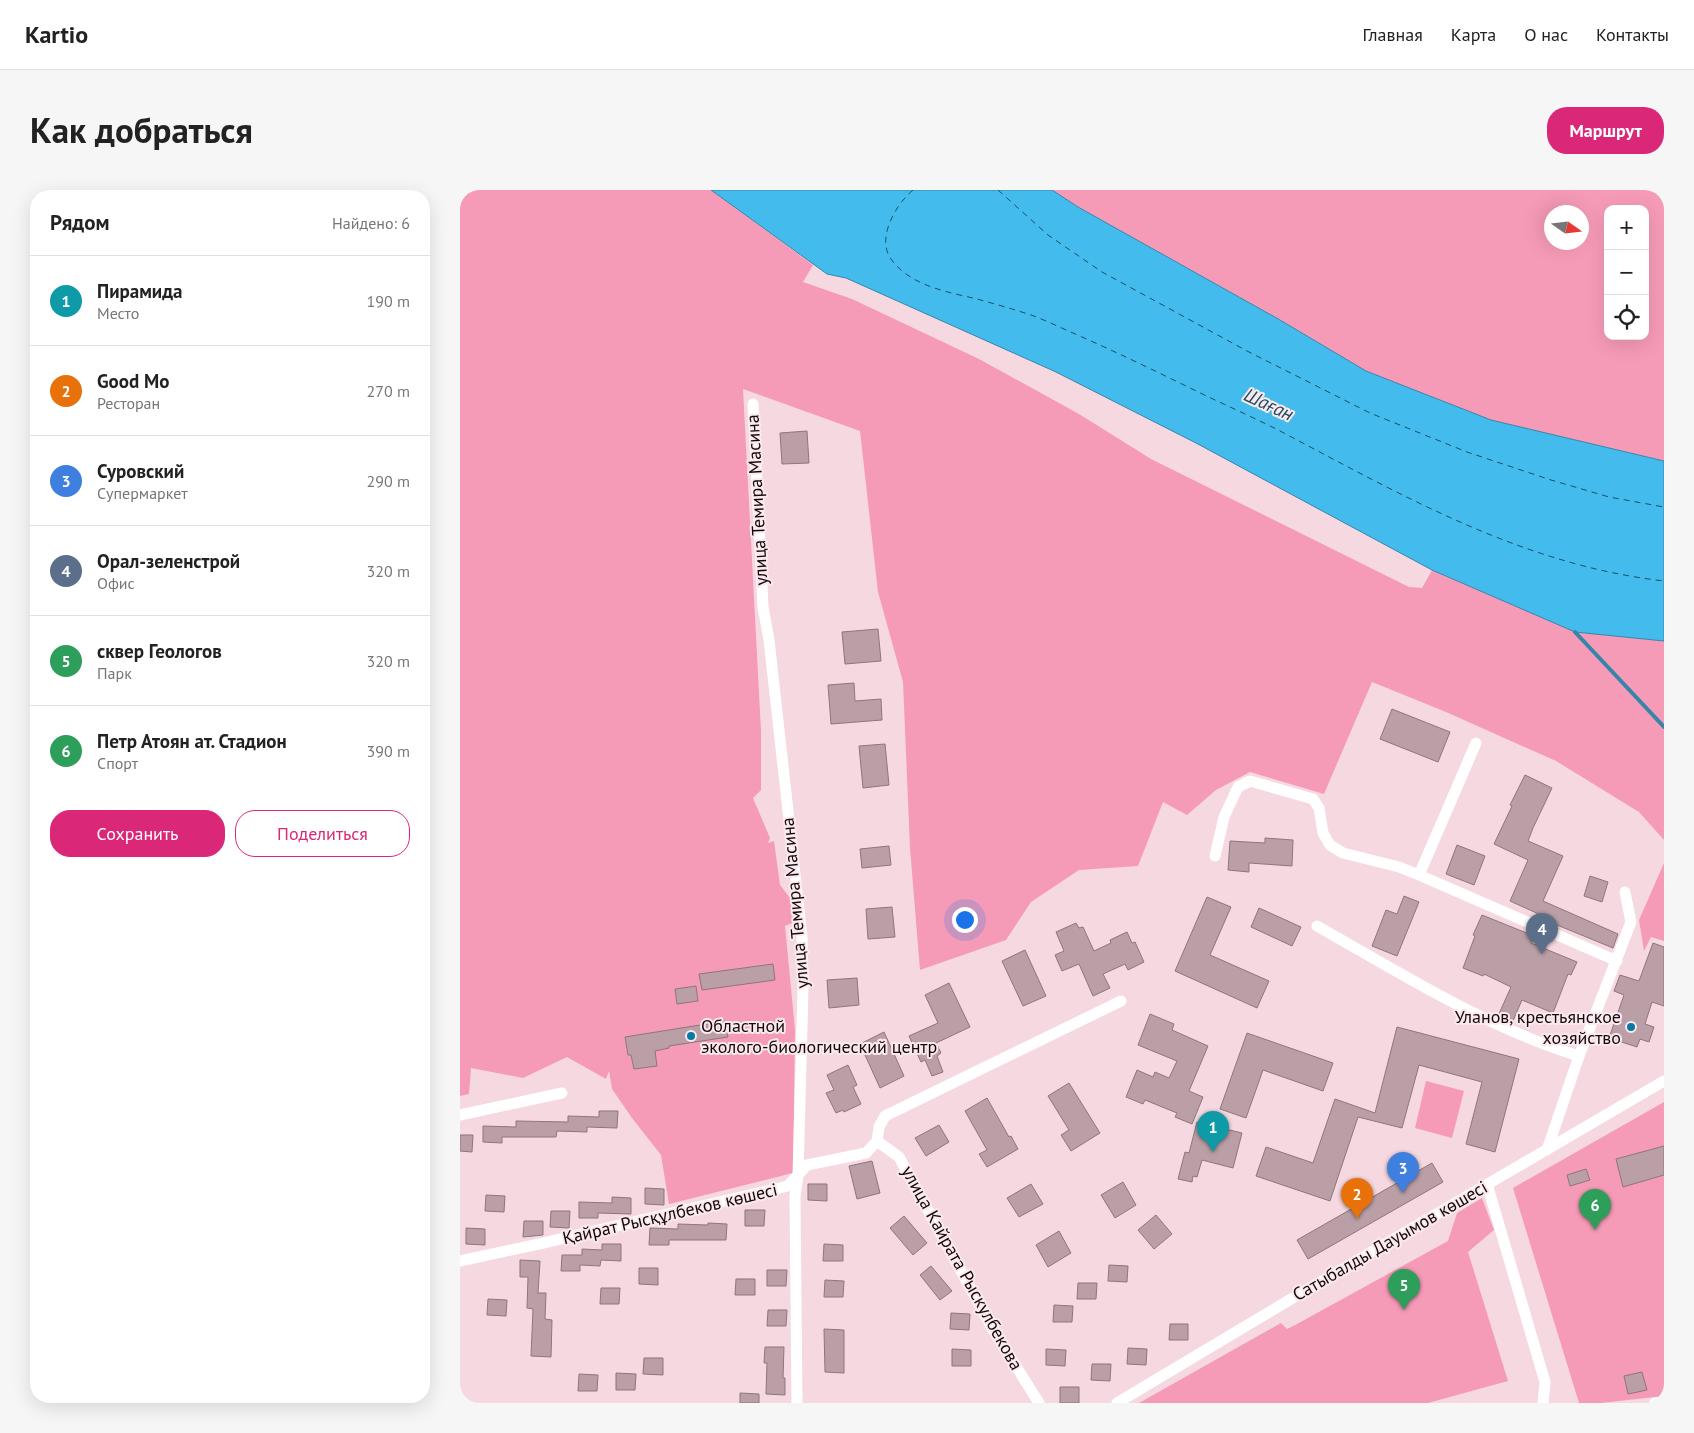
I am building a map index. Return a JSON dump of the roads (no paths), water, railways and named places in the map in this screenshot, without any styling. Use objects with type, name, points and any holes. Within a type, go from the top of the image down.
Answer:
[{"type":"street","name":"улица Темира Масина","points":[[753,404],[762,607],[770,640],[802,937],[803,988],[798,1176],[795,1196],[797,1403]]},
{"type":"street","points":[[1419,875],[1476,743]]},
{"type":"street","points":[[1216,856],[1224,817],[1238,786],[1250,781],[1313,798],[1319,808],[1323,833],[1330,845],[1344,854],[1399,867],[1617,960]]},
{"type":"street","points":[[1546,1150],[1579,1056],[1631,922],[1625,892]]},
{"type":"street","points":[[1317,926],[1489,1021],[1545,1045],[1579,1056]]},
{"type":"street","points":[[876,1141],[884,1116],[1121,1000]]},
{"type":"street","name":"Сатыбалды Дауымов көшесі","points":[[1117,1403],[1664,1081]]},
{"type":"street","points":[[460,1115],[562,1093]]},
{"type":"street","name":"Қайрат Рысқұлбеков көшесі","points":[[460,1261],[788,1186],[807,1165],[866,1153],[876,1141]]},
{"type":"street","name":"улица Кайрата Рыскулбекова","points":[[876,1141],[899,1156],[992,1328],[1038,1403]]},
{"type":"street","points":[[1487,1184],[1546,1382],[1543,1403]]},
{"type":"street","points":[[1655,1403],[1664,1402]]},
{"type":"water","name":"Шаған","points":[[711,190],[1052,190],[1078,207],[1280,320],[1366,371],[1491,420],[1664,461],[1664,641],[1575,632],[1432,570],[1196,443],[1056,372],[846,278],[827,274]]},
{"type":"waterway","points":[[1575,632],[1664,727]]},
{"type":"place","name":"Орал-зеленстрой","points":[[1542,954]]},
{"type":"place","name":"Уланов, крестьянское хозяйство","points":[[1631,1027]]},
{"type":"place","name":"Областной эколого-биологический центр","points":[[691,1036]]},
{"type":"place","name":"Пирамида","points":[[1213,1152]]},
{"type":"place","name":"Суровский","points":[[1403,1193]]},
{"type":"place","name":"Good Mo","points":[[1357,1219]]},
{"type":"place","name":"Петр Атоян ат. Стадион","points":[[1595,1230]]},
{"type":"place","name":"сквер Геологов","points":[[1404,1310]]}]
